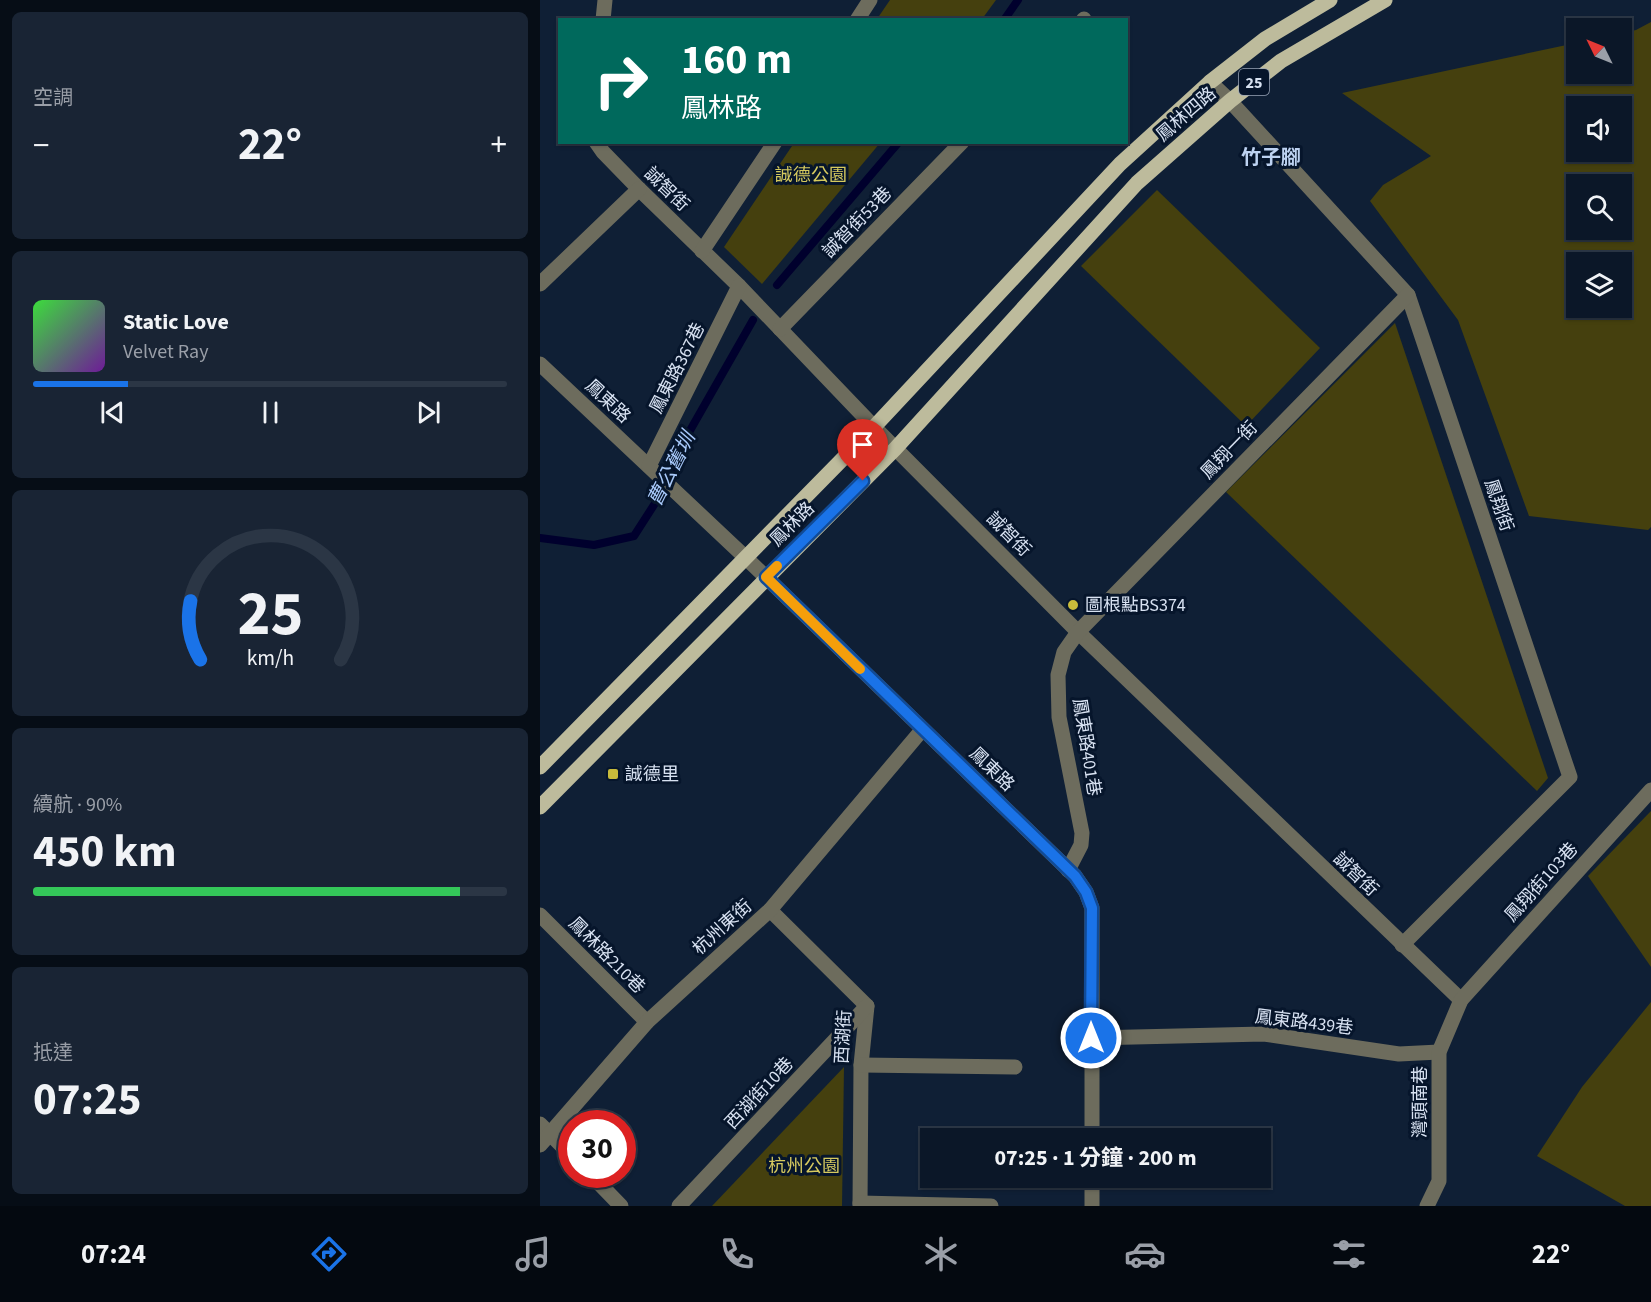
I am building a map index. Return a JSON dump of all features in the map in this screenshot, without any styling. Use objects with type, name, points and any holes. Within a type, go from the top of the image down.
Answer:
[{"type":"main road","name":"鳳林四路","points":[[1120,164],[1210,82],[1264,39],[1330,0]]},
{"type":"main road","name":"鳳林四路","points":[[1137,183],[1230,101],[1281,61],[1385,0]]},
{"type":"main road","name":"鳳林路","points":[[540,767],[874,428],[1120,164]]},
{"type":"main road","name":"鳳林路","points":[[540,807],[895,448],[1137,183]]},
{"type":"street","points":[[603,18],[606,0]]},
{"type":"street","points":[[858,18],[870,0]]},
{"type":"street","name":"鳳翔街","points":[[1210,82],[1408,295],[1570,777],[1402,945]]},
{"type":"street","name":"誠智街","points":[[597,144],[639,189],[739,286],[874,428],[1078,632],[1461,1000]]},
{"type":"street","points":[[702,251],[774,144]]},
{"type":"street","name":"誠智街53巷","points":[[780,329],[960,144]]},
{"type":"street","points":[[540,284],[639,189]]},
{"type":"street","name":"鳳東路367巷","points":[[649,466],[739,286]]},
{"type":"street","name":"鳳翔一街","points":[[1078,632],[1408,295]]},
{"type":"street","name":"鳳東路","points":[[540,364],[766,577],[1068,870],[1086,892],[1092,908],[1092,1128]]},
{"type":"street","name":"鳳東路401巷","points":[[1068,870],[1082,845],[1082,833],[1059,717],[1058,675],[1064,652],[1078,632]]},
{"type":"street","name":"杭州東街","points":[[543,1135],[647,1022],[770,910],[922,730]]},
{"type":"street","name":"鳳翔街103巷","points":[[1461,1000],[1651,790]]},
{"type":"street","name":"西湖街","points":[[770,910],[867,1006],[861,1065],[860,1205]]},
{"type":"street","name":"鳳林路210巷","points":[[540,915],[647,1022]]},
{"type":"street","name":"灣頭南巷","points":[[1427,1206],[1439,1181],[1439,1053],[1461,1000]]},
{"type":"street","name":"西湖街10巷","points":[[679,1206],[867,1006]]},
{"type":"street","name":"鳳東路439巷","points":[[1091,1038],[1264,1034],[1399,1054],[1439,1053]]},
{"type":"street","points":[[861,1065],[1015,1067]]},
{"type":"street","points":[[543,1135],[558,1146]]},
{"type":"street","points":[[604,1188],[621,1206]]},
{"type":"street","points":[[1092,1188],[1092,1206]]},
{"type":"street","points":[[860,1205],[991,1206]]},
{"type":"green space","points":[[890,0],[996,0],[983,18],[878,18]]},
{"type":"green space","points":[[1651,22],[1651,527],[1648,530],[1529,516],[1458,320],[1370,201],[1383,185],[1431,156],[1342,93],[1566,45],[1566,84],[1632,84],[1632,31]]},
{"type":"green space","name":"誠德公園","points":[[793,144],[879,144],[762,284],[724,247]]},
{"type":"green space","points":[[1157,190],[1320,348],[1246,426],[1081,266]]},
{"type":"green space","points":[[1395,323],[1548,778],[1537,791],[1226,492]]},
{"type":"green space","points":[[1651,811],[1651,967],[1588,876]]},
{"type":"green space","points":[[1651,1002],[1651,1206],[1625,1206],[1537,1156],[1582,1087]]},
{"type":"green space","name":"杭州公園","points":[[844,1067],[842,1206],[712,1206]]},
{"type":"waterway","name":"曹公舊圳","points":[[1005,18],[1018,0]]},
{"type":"waterway","name":"曹公舊圳","points":[[777,285],[897,144]]},
{"type":"waterway","name":"曹公舊圳","points":[[540,538],[594,545],[634,536],[661,494],[688,434],[753,320]]},
{"type":"slow traffic","points":[[777,566],[766,577],[860,669]]},
{"type":"place","name":"圖根點BS374","points":[[1073,605]]},
{"type":"place","name":"誠德里","points":[[613,774]]},
{"type":"district","name":"竹子腳","points":[[1271,157]]},
{"type":"route","points":[[863,481],[766,577],[1075,876],[1086,892],[1092,908],[1091,1038]]}]
